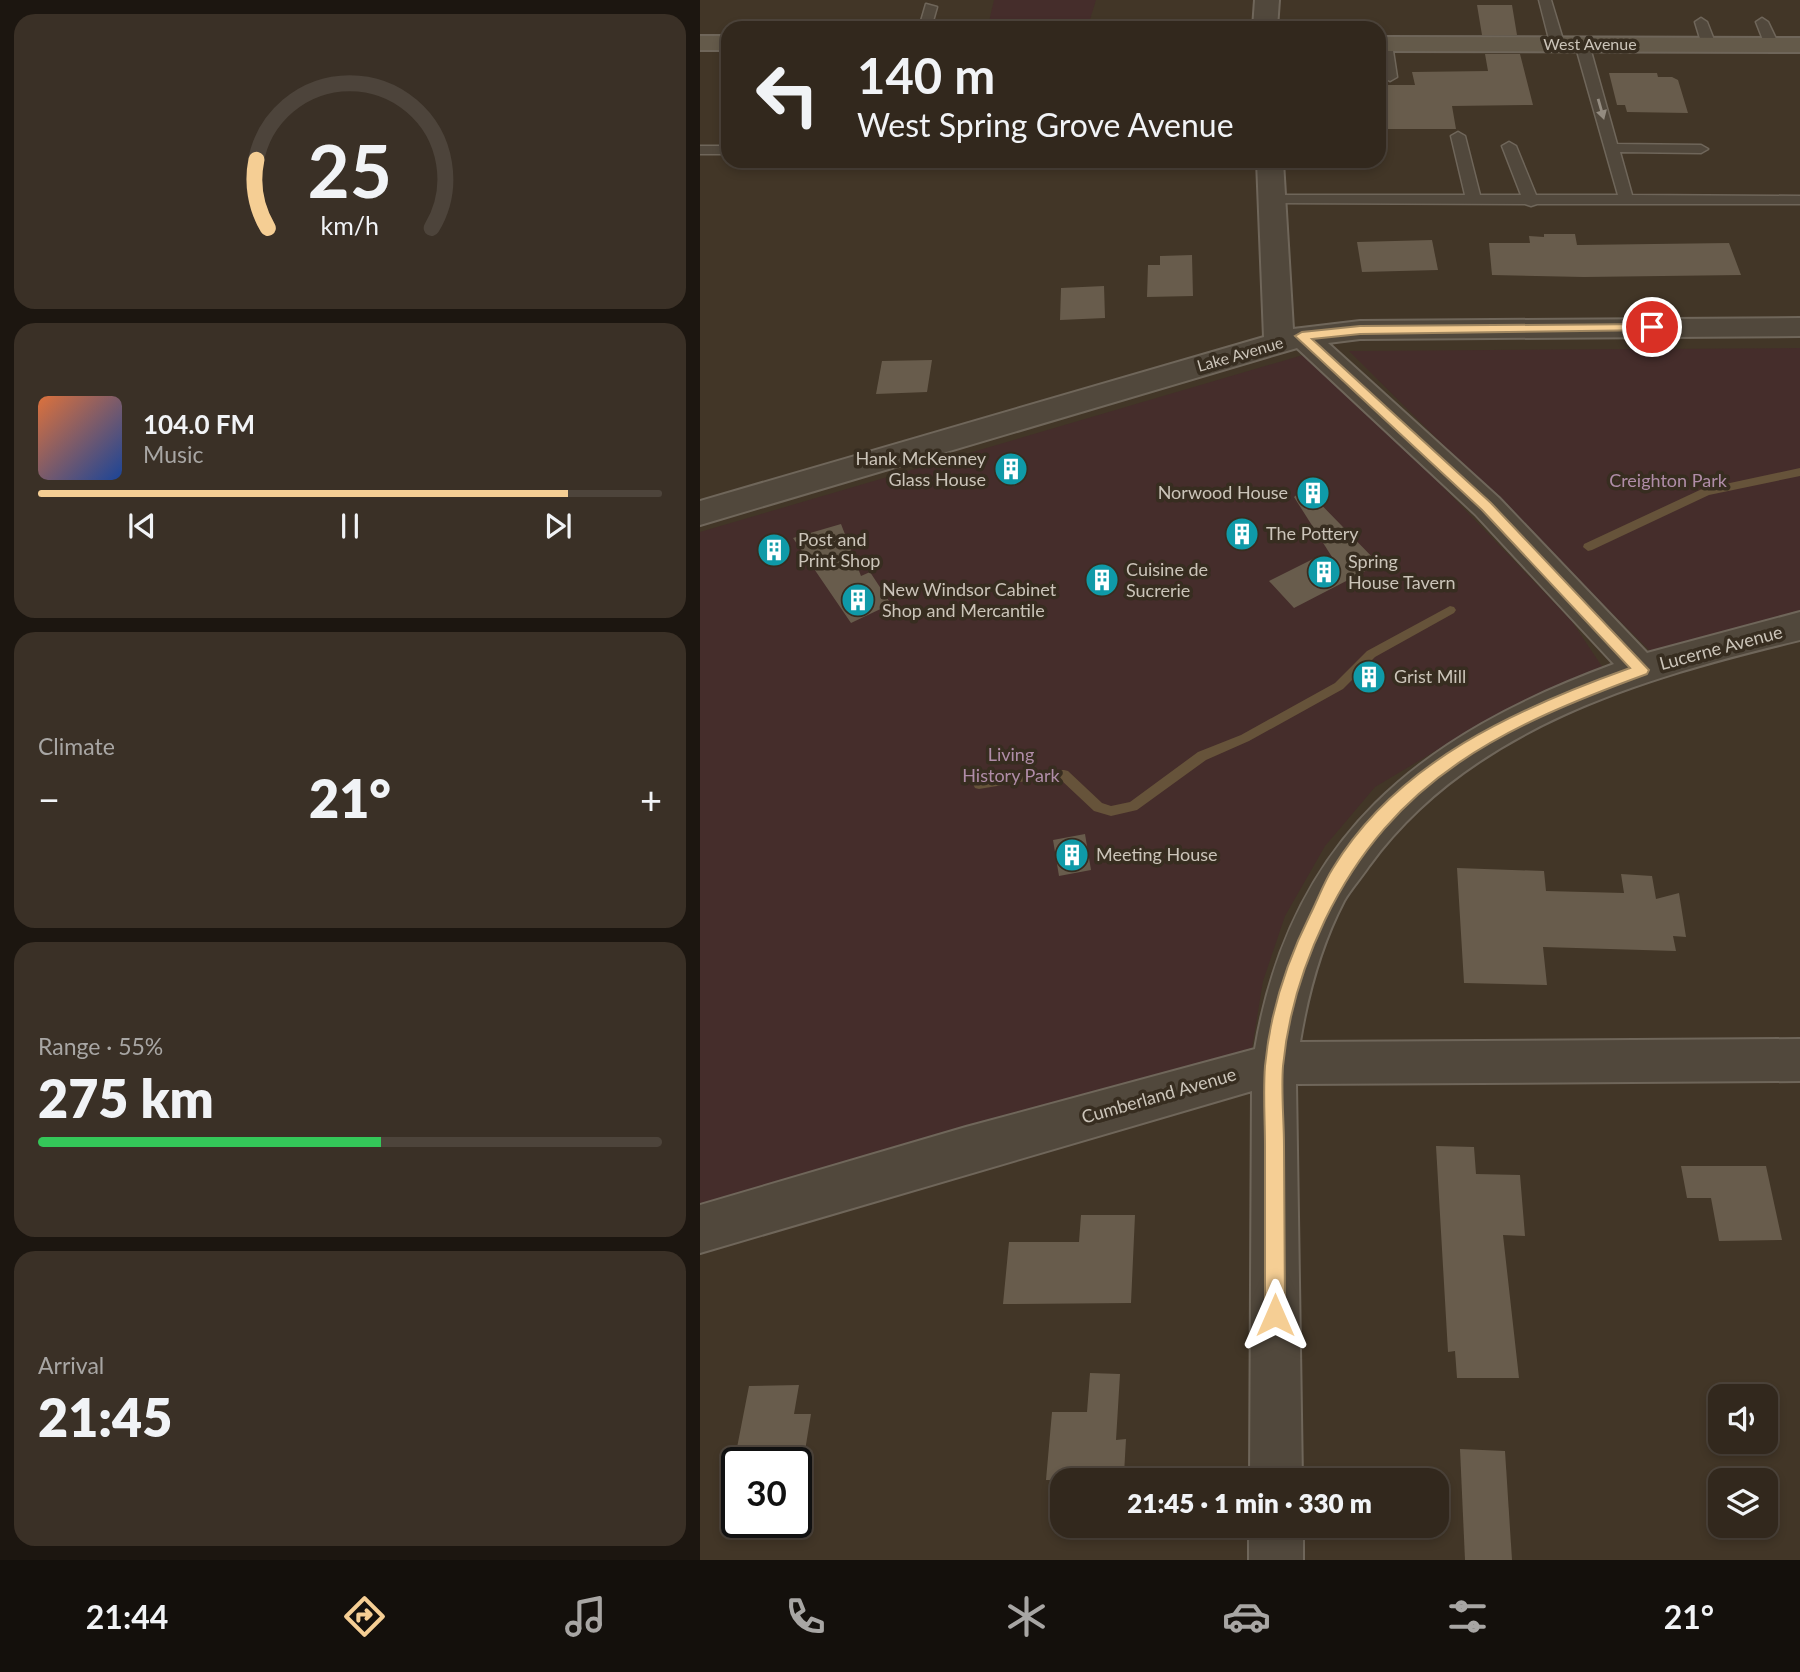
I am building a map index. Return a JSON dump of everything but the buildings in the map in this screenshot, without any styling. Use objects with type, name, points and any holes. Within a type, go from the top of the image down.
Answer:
[{"type":"street","points":[[1266,21],[1267,0]]},
{"type":"street","name":"West Avenue","points":[[1386,43],[1426,37],[1583,44],[1705,34],[1767,34],[1800,45]]},
{"type":"street","points":[[700,43],[721,43]]},
{"type":"street","points":[[1270,168],[1290,339],[1487,506],[1642,670]]},
{"type":"street","name":"Lake Avenue","points":[[700,513],[1290,339],[1360,330],[1800,327]]},
{"type":"street","name":"Lucerne Avenue","points":[[1276,1468],[1274,1067],[1283,1012],[1296,962],[1316,915],[1339,872],[1391,808],[1437,768],[1478,741],[1568,697],[1642,670],[1800,626]]},
{"type":"street","name":"Cumberland Avenue","points":[[700,1230],[966,1150],[1253,1070],[1304,1062],[1800,1060]]},
{"type":"street","points":[[1276,1538],[1276,1560]]},
{"type":"lane","points":[[1545,0],[1557,43]]},
{"type":"lane","points":[[927,21],[931,7]]},
{"type":"lane","points":[[1583,44],[1626,199]]},
{"type":"lane","points":[[1386,60],[1390,77]]},
{"type":"lane","points":[[1458,136],[1474,201]]},
{"type":"lane","points":[[1509,146],[1531,202]]},
{"type":"lane","points":[[1612,148],[1701,149]]},
{"type":"lane","points":[[700,150],[721,150]]},
{"type":"lane","points":[[1272,199],[1531,202],[1626,199],[1800,200]]},
{"type":"green space","points":[[994,0],[1096,0],[1090,21],[989,21]]},
{"type":"green space","name":"Creighton Park","points":[[1800,348],[1800,613],[1652,653],[1349,351]]},
{"type":"green space","name":"Living History Park","points":[[1303,355],[1416,459],[1571,620],[1603,668],[1499,713],[1375,787],[1325,846],[1285,916],[1263,981],[1252,1048],[700,1206],[700,532]]},
{"type":"waterway","points":[[1588,547],[1706,492],[1800,472]]},
{"type":"waterway","points":[[979,784],[1032,775],[1064,775],[1098,807],[1111,811],[1133,806],[1202,756],[1245,738],[1339,686],[1371,654],[1450,610]]},
{"type":"place","name":"Hank McKenney Glass House","points":[[1011,469]]},
{"type":"place","name":"Norwood House","points":[[1313,493]]},
{"type":"place","name":"The Pottery","points":[[1242,534]]},
{"type":"place","name":"Post and Print Shop","points":[[774,550]]},
{"type":"place","name":"Spring House Tavern","points":[[1324,572]]},
{"type":"place","name":"Cuisine de Sucrerie","points":[[1102,580]]},
{"type":"place","name":"New Windsor Cabinet Shop and Mercantile","points":[[858,600]]},
{"type":"place","name":"Grist Mill","points":[[1369,677]]},
{"type":"place","name":"Meeting House","points":[[1072,855]]},
{"type":"route","points":[[1275,1315],[1274,1067],[1283,1012],[1296,962],[1316,915],[1339,872],[1399,800],[1437,768],[1509,724],[1568,697],[1642,670],[1487,506],[1436,456],[1302,336],[1360,330],[1652,327]]}]
